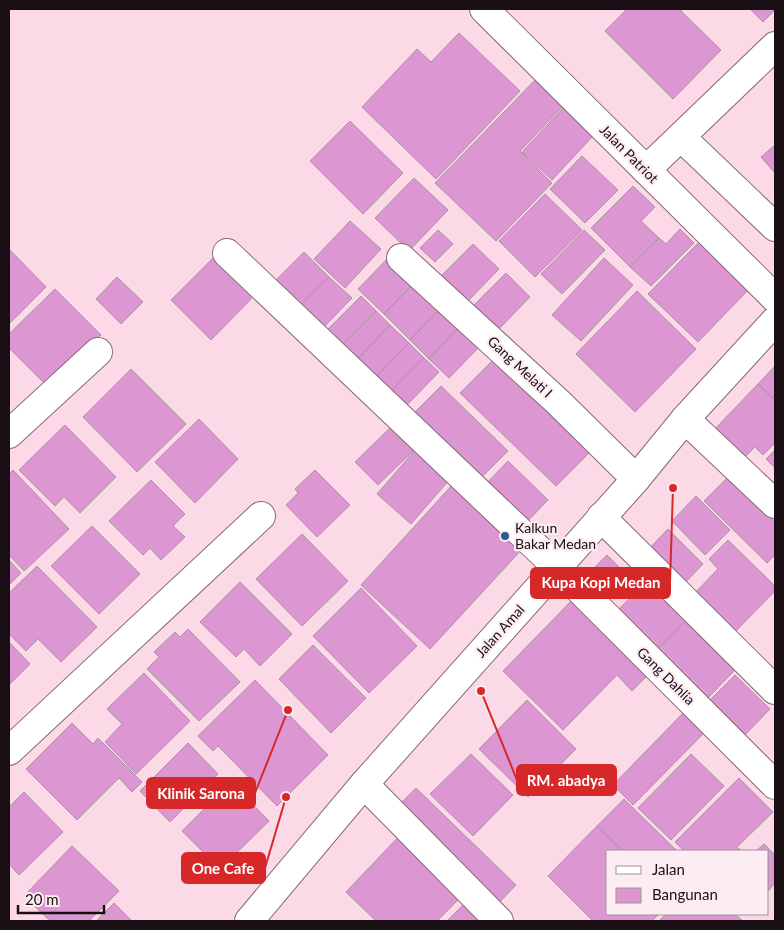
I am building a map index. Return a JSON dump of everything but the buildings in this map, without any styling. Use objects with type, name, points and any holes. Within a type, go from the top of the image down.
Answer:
[{"type":"street","name":"Jalan Patriot","points":[[484,9],[775,298]]},
{"type":"street","points":[[646,170],[775,46]]},
{"type":"street","points":[[681,137],[775,227]]},
{"type":"street","name":"Gang Dahlia","points":[[227,253],[557,567],[775,785]]},
{"type":"street","name":"Gang Melati I","points":[[401,258],[558,402],[636,479]]},
{"type":"street","name":"Jalan Amal","points":[[249,921],[364,784],[636,479],[686,419],[775,321]]},
{"type":"street","points":[[11,428],[98,352]]},
{"type":"street","points":[[686,419],[775,504]]},
{"type":"street","points":[[9,751],[261,516]]},
{"type":"street","points":[[601,517],[775,690]]},
{"type":"street","points":[[364,784],[499,921]]},
{"type":"place","name":"Kupa Kopi Medan","points":[[673,488]]},
{"type":"place","name":"Kalkun Bakar Medan","points":[[505,536]]},
{"type":"place","name":"RM. abadya","points":[[481,691]]},
{"type":"place","name":"Klinik Sarona","points":[[288,710]]},
{"type":"place","name":"One Cafe","points":[[286,797]]}]
